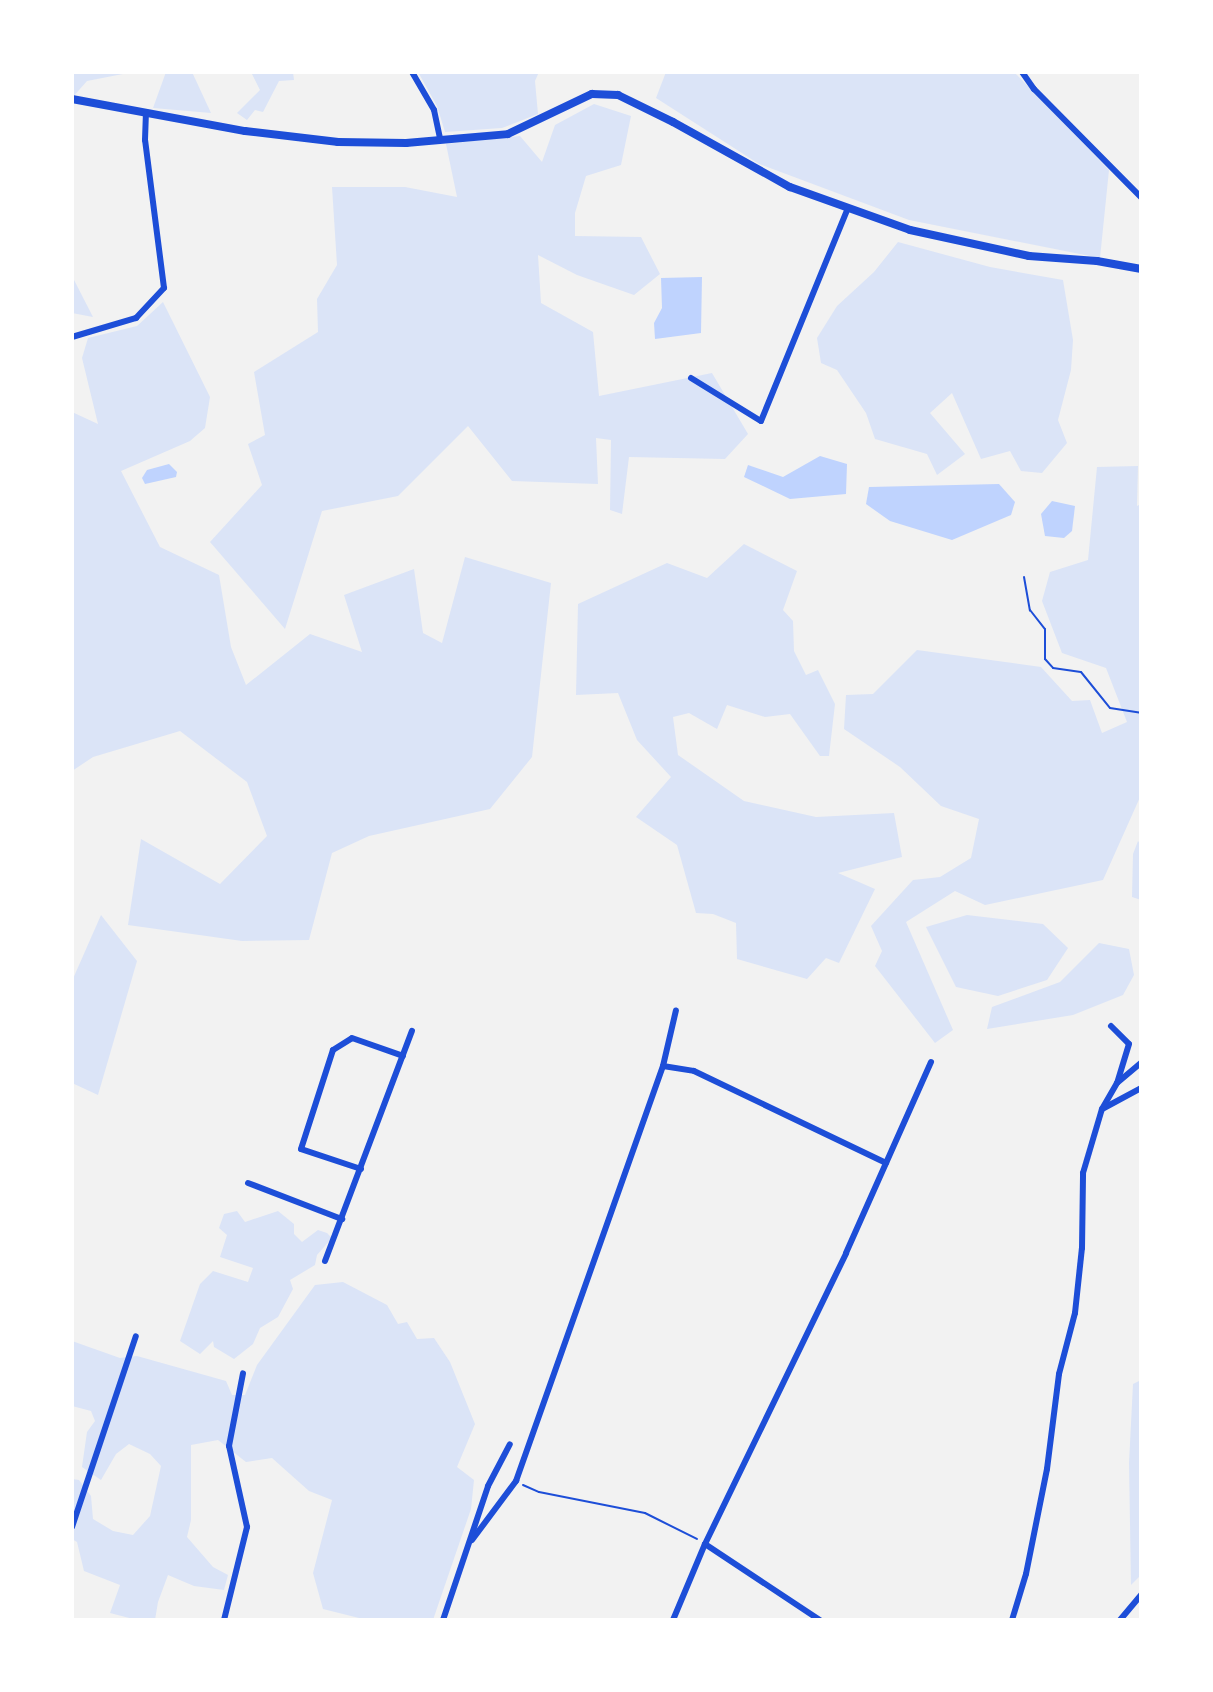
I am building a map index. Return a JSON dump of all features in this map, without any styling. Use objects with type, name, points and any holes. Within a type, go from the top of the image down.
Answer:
[{"type":"street","points":[[412,72],[434,110],[440,139]]},
{"type":"street","points":[[1022,72],[1034,89],[1141,197]]},
{"type":"street","points":[[72,99],[245,131],[338,142],[406,143],[508,134],[592,93],[618,95],[790,187],[910,230],[1030,256],[1108,262],[1141,269]]},
{"type":"street","points":[[72,337],[136,318],[164,288],[145,140],[146,112]]},
{"type":"street","points":[[691,378],[761,421],[848,208]]},
{"type":"street","points":[[472,1540],[516,1481],[663,1066],[676,1010]]},
{"type":"street","points":[[1012,1620],[1027,1574],[1047,1469],[1059,1374],[1075,1313],[1082,1248],[1083,1173],[1102,1109],[1117,1083],[1130,1050],[1122,1034],[1111,1026]]},
{"type":"street","points":[[325,1261],[412,1031]]},
{"type":"street","points":[[361,1169],[301,1149],[332,1051],[352,1038],[403,1056]]},
{"type":"street","points":[[673,1620],[705,1544],[846,1253],[931,1062]]},
{"type":"street","points":[[1117,1083],[1141,1063]]},
{"type":"street","points":[[663,1066],[695,1072],[886,1163]]},
{"type":"street","points":[[1102,1109],[1141,1088]]},
{"type":"street","points":[[248,1183],[342,1219]]},
{"type":"street","points":[[72,1527],[136,1336]]},
{"type":"street","points":[[224,1620],[247,1527],[229,1446],[243,1373]]},
{"type":"street","points":[[443,1620],[488,1486],[510,1444]]},
{"type":"street","points":[[705,1544],[820,1620]]},
{"type":"street","points":[[1120,1620],[1141,1595]]},
{"type":"path","points":[[1024,577],[1030,610],[1045,629],[1045,659],[1054,668],[1081,672],[1110,708],[1141,713]]},
{"type":"path","points":[[516,1481],[539,1492],[645,1513],[705,1544]]},
{"type":"shaded area","points":[[72,72],[133,72],[87,81],[72,98]]},
{"type":"shaded area","points":[[166,72],[192,72],[211,113],[153,108]]},
{"type":"shaded area","points":[[251,72],[293,72],[294,80],[279,81],[263,112],[255,110],[247,120],[237,113],[260,90]]},
{"type":"shaded area","points":[[418,72],[539,72],[535,81],[538,114],[502,128],[445,132],[437,106]]},
{"type":"shaded area","points":[[666,72],[1014,72],[1109,170],[1100,258],[909,220],[759,164],[656,98]]},
{"type":"shaded area","points":[[594,104],[631,116],[621,165],[586,176],[575,213],[575,236],[641,237],[660,274],[634,295],[577,275],[538,255],[541,303],[593,332],[599,396],[712,373],[748,434],[725,459],[629,457],[622,514],[610,510],[611,440],[596,438],[598,484],[512,481],[468,426],[398,496],[322,511],[285,629],[210,542],[262,485],[248,444],[265,435],[254,372],[318,332],[317,299],[337,265],[332,187],[405,187],[457,197],[446,144],[520,136],[542,162],[555,125]]},
{"type":"shaded area","points":[[898,242],[990,267],[1063,280],[1073,340],[1071,370],[1058,420],[1067,443],[1042,473],[1021,471],[1010,451],[981,459],[952,393],[930,413],[965,454],[937,475],[927,454],[875,439],[866,413],[837,370],[821,363],[817,338],[837,306],[874,272]]},
{"type":"shaded area","points":[[72,276],[93,317],[72,313]]},
{"type":"shaded area","points":[[163,302],[210,397],[205,428],[190,441],[121,471],[160,547],[219,575],[231,647],[246,685],[310,634],[362,652],[344,595],[414,569],[423,633],[442,643],[465,557],[551,583],[532,757],[490,809],[369,836],[332,853],[309,940],[242,941],[128,925],[141,839],[220,884],[267,836],[247,782],[180,731],[93,757],[72,771],[72,412],[98,424],[82,358],[88,338],[137,326]]},
{"type":"shaded area","points":[[1138,466],[1137,506],[1141,504],[1141,795],[1103,880],[985,905],[955,891],[906,922],[953,1030],[935,1043],[875,966],[882,951],[871,926],[913,880],[940,877],[971,858],[979,819],[941,806],[900,767],[844,729],[846,695],[873,694],[917,650],[1041,667],[1072,701],[1090,700],[1102,733],[1127,722],[1106,668],[1062,653],[1042,601],[1050,572],[1088,560],[1097,467]]},
{"type":"shaded area","points":[[744,544],[797,571],[783,610],[793,621],[794,651],[806,675],[818,670],[835,704],[829,756],[820,756],[790,714],[765,717],[727,705],[717,729],[689,713],[673,717],[678,755],[744,801],[816,817],[894,813],[902,857],[838,873],[875,889],[839,963],[826,958],[807,979],[737,959],[736,923],[713,914],[696,913],[677,845],[636,817],[671,777],[637,740],[618,693],[576,695],[578,604],[667,563],[707,578]]},
{"type":"shaded area","points":[[1138,841],[1141,845],[1141,900],[1132,897],[1133,854]]},
{"type":"shaded area","points":[[101,915],[137,961],[98,1095],[72,1083],[72,981]]},
{"type":"shaded area","points":[[967,915],[1043,924],[1068,948],[1047,980],[998,996],[956,987],[926,927]]},
{"type":"shaded area","points":[[1099,943],[1129,949],[1134,975],[1123,995],[1073,1015],[987,1029],[992,1007],[1060,982]]},
{"type":"shaded area","points":[[237,1211],[245,1222],[278,1211],[294,1224],[294,1234],[302,1242],[318,1230],[332,1238],[317,1255],[315,1265],[290,1280],[293,1289],[278,1317],[260,1328],[253,1344],[234,1359],[214,1347],[213,1341],[200,1354],[180,1341],[200,1284],[213,1271],[248,1282],[253,1268],[220,1257],[227,1235],[219,1228],[224,1214]]},
{"type":"shaded area","points":[[343,1282],[387,1305],[398,1324],[407,1322],[417,1339],[434,1338],[450,1362],[475,1424],[457,1467],[474,1480],[471,1509],[433,1620],[367,1620],[323,1609],[313,1573],[332,1500],[309,1491],[272,1458],[246,1462],[218,1440],[191,1445],[191,1520],[187,1537],[213,1567],[228,1575],[224,1590],[194,1586],[168,1575],[158,1602],[155,1620],[137,1620],[110,1613],[120,1585],[84,1571],[77,1542],[72,1539],[72,1479],[79,1480],[91,1496],[93,1519],[113,1531],[133,1535],[150,1516],[161,1466],[150,1454],[129,1444],[116,1454],[101,1480],[82,1467],[87,1432],[95,1421],[91,1411],[72,1406],[72,1341],[120,1358],[137,1356],[226,1381],[232,1395],[245,1395],[257,1365],[315,1285]]},
{"type":"shaded area","points":[[1141,1380],[1141,1575],[1131,1585],[1129,1463],[1133,1384]]},
{"type":"water","points":[[702,277],[701,333],[655,339],[654,323],[662,308],[661,278]]},
{"type":"water","points":[[820,456],[847,464],[846,494],[790,499],[744,477],[748,465],[783,477]]},
{"type":"water","points":[[169,464],[177,472],[176,477],[145,484],[142,478],[147,470]]},
{"type":"water","points":[[999,484],[1015,502],[1011,515],[952,540],[890,521],[866,504],[869,487]]},
{"type":"water","points":[[1052,501],[1075,506],[1072,531],[1064,538],[1045,536],[1041,514]]}]
